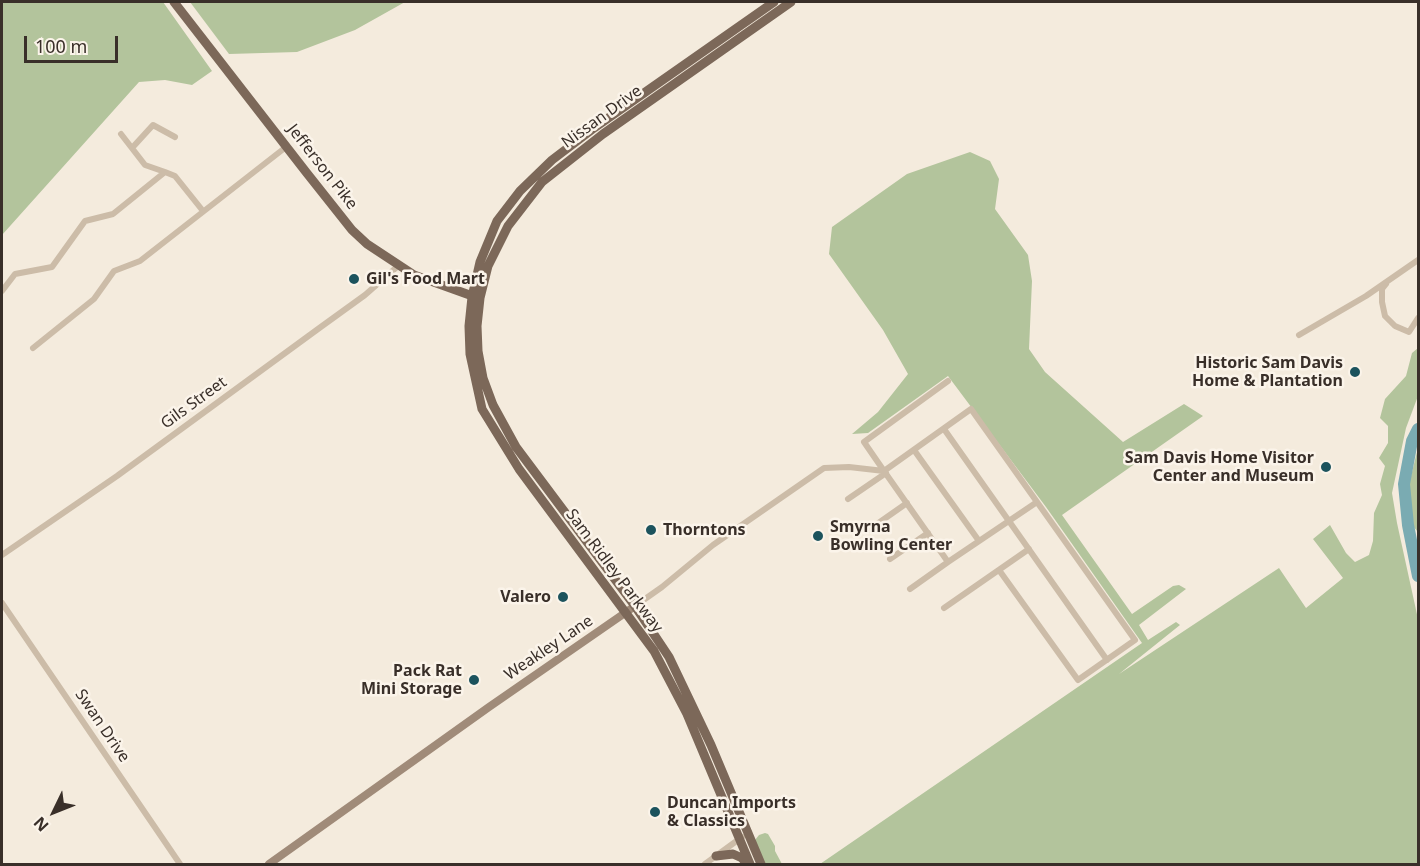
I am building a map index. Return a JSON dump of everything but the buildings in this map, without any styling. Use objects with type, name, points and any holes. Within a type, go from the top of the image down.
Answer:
[{"type":"main road","name":"Nissan Drive","points":[[476,298],[480,262],[497,221],[520,191],[552,160],[594,128],[774,2]]},
{"type":"main road","name":"Nissan Drive","points":[[476,298],[488,266],[508,226],[542,182],[603,134],[791,2]]},
{"type":"main road","name":"Jefferson Pike","points":[[176,3],[352,230],[398,266],[429,282],[476,298]]},
{"type":"main road","name":"Sam Ridley Parkway","points":[[476,298],[478,351],[483,378],[493,405],[516,447],[636,606],[669,657],[688,695],[743,836],[749,864]]},
{"type":"main road","name":"Sam Ridley Parkway","points":[[476,298],[469,326],[470,354],[482,409],[519,469],[654,651],[671,681],[743,836],[761,864]]},
{"type":"main road","name":"Weakley Lane","points":[[269,864],[489,707],[636,606]]},
{"type":"main road","points":[[716,856],[733,854],[749,864]]},
{"type":"street","points":[[132,148],[153,125],[176,137]]},
{"type":"street","points":[[121,134],[145,165],[175,176],[203,211]]},
{"type":"street","points":[[33,348],[94,299],[114,271],[140,261],[286,147]]},
{"type":"street","points":[[2,291],[15,274],[52,267],[85,221],[113,214],[165,172]]},
{"type":"street","points":[[1299,335],[1419,260]]},
{"type":"street","name":"Gils Street","points":[[2,555],[117,476],[365,295],[398,266]]},
{"type":"street","points":[[1388,281],[1382,289],[1385,316],[1395,326],[1409,332],[1419,318]]},
{"type":"street","points":[[948,381],[864,442],[948,562]]},
{"type":"street","points":[[848,499],[971,409],[1135,640],[1078,680],[999,570]]},
{"type":"street","points":[[944,429],[1107,660]]},
{"type":"street","points":[[914,450],[979,541]]},
{"type":"street","name":"Weakley Lane","points":[[636,606],[713,545],[824,468],[849,467],[885,472]]},
{"type":"street","points":[[910,589],[1037,502]]},
{"type":"street","points":[[867,531],[907,503]]},
{"type":"street","points":[[890,559],[928,533]]},
{"type":"street","points":[[944,608],[1029,549]]},
{"type":"street","name":"Swan Drive","points":[[2,603],[180,864]]},
{"type":"street","points":[[705,864],[743,836]]},
{"type":"green space","points":[[2,2],[163,2],[212,71],[192,85],[165,80],[139,82],[2,235]]},
{"type":"green space","points":[[190,2],[405,2],[355,30],[297,52],[229,54]]},
{"type":"green space","points":[[970,152],[990,161],[999,179],[995,209],[1028,255],[1032,281],[1029,349],[1045,372],[1123,442],[1184,404],[1203,416],[1062,515],[1132,614],[1173,586],[1179,585],[1186,589],[1139,625],[1148,640],[1176,622],[1180,625],[1119,674],[1279,568],[1306,608],[1343,578],[1313,539],[1330,525],[1346,553],[1355,562],[1369,555],[1373,541],[1374,513],[1382,495],[1380,484],[1385,466],[1379,458],[1388,443],[1388,426],[1380,418],[1385,399],[1406,376],[1412,353],[1418,348],[1418,396],[1406,428],[1392,493],[1418,619],[1418,864],[820,864],[1142,643],[1046,507],[948,376],[868,433],[852,434],[878,412],[908,374],[883,330],[829,254],[832,227],[907,174]]},
{"type":"green space","points":[[1418,448],[1418,532],[1411,524],[1408,488]]},
{"type":"green space","points":[[765,833],[775,846],[775,851],[782,864],[765,864],[755,840],[759,835]]},
{"type":"waterway","points":[[1418,429],[1412,441],[1404,484],[1408,525],[1418,576]]},
{"type":"place","name":"Gil's Food Mart","points":[[354,279]]},
{"type":"place","name":"Historic Sam Davis Home & Plantation","points":[[1355,372]]},
{"type":"place","name":"Sam Davis Home Visitor Center and Museum","points":[[1326,467]]},
{"type":"place","name":"Thorntons","points":[[651,530]]},
{"type":"place","name":"Smyrna Bowling Center","points":[[818,536]]},
{"type":"place","name":"Valero","points":[[563,597]]},
{"type":"place","name":"Pack Rat Mini Storage","points":[[474,680]]},
{"type":"place","name":"Duncan Imports & Classics","points":[[655,812]]}]
